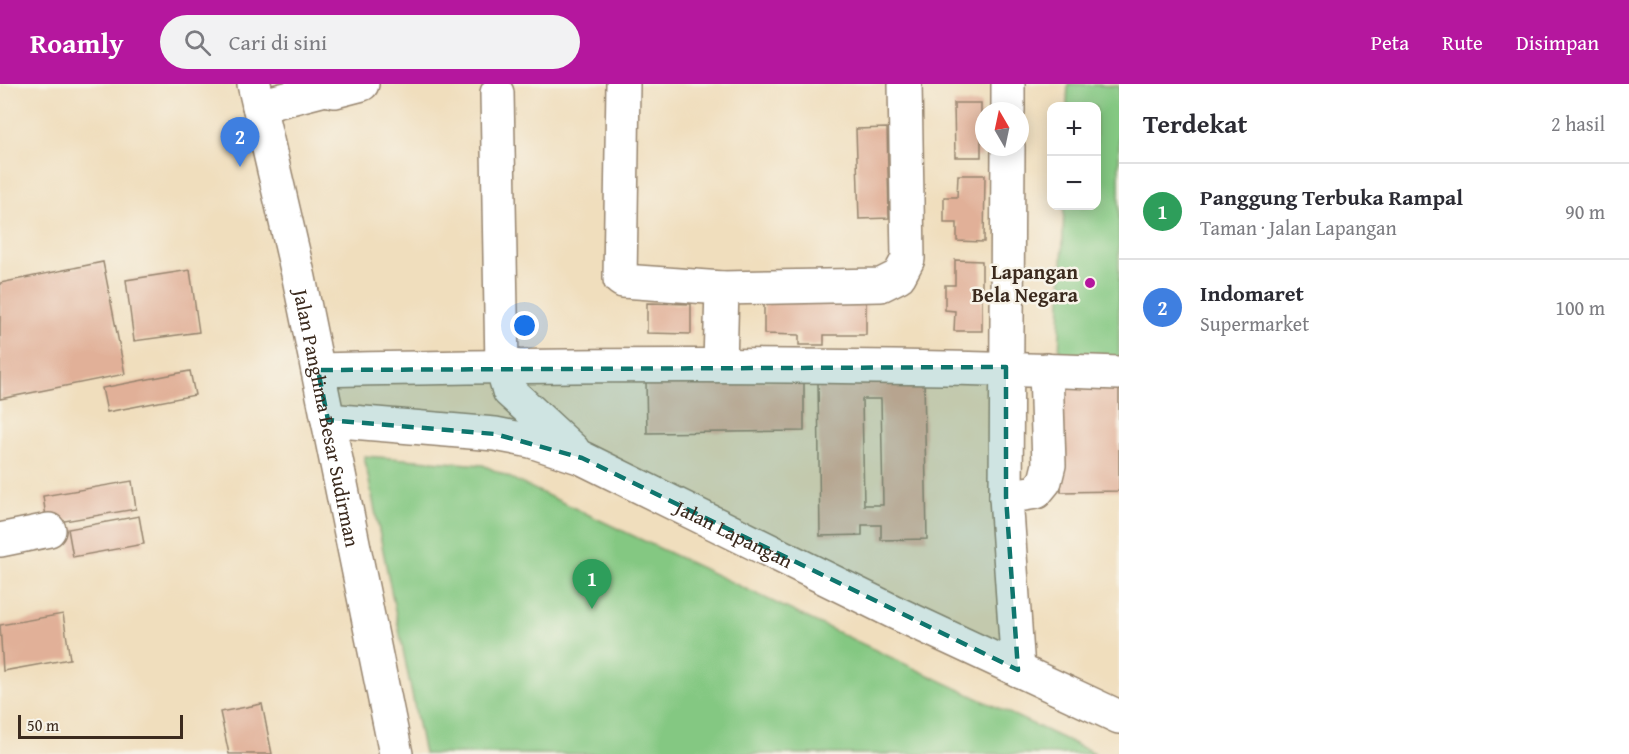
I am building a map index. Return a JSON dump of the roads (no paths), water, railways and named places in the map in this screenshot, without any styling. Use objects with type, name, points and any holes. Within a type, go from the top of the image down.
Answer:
[{"type":"main road","points":[[257,95],[323,86],[335,91],[362,84]]},
{"type":"main road","points":[[623,84],[620,279],[722,288],[881,285],[899,276],[908,259],[905,84]]},
{"type":"main road","points":[[1008,84],[1008,102]]},
{"type":"main road","points":[[497,93],[502,366],[509,391],[582,458]]},
{"type":"main road","name":"Jalan Panglima Besar Sudirman","points":[[257,95],[318,370],[396,754]]},
{"type":"main road","points":[[1008,156],[1006,496],[1018,670]]},
{"type":"main road","points":[[720,365],[722,288]]},
{"type":"main road","points":[[318,370],[720,365],[1006,367],[1119,373]]},
{"type":"main road","points":[[1006,496],[1036,492],[1045,481],[1049,465],[1046,370]]},
{"type":"main road","name":"Jalan Lapangan","points":[[328,420],[495,434],[531,441],[582,458],[894,612],[1119,717]]},
{"type":"main road","points":[[0,540],[49,530]]},
{"type":"place","name":"Indomaret","points":[[240,167]]},
{"type":"place","name":"Lapangan Bela Negara","points":[[1090,283]]},
{"type":"place","name":"Panggung Terbuka Rampal","points":[[592,609]]}]
